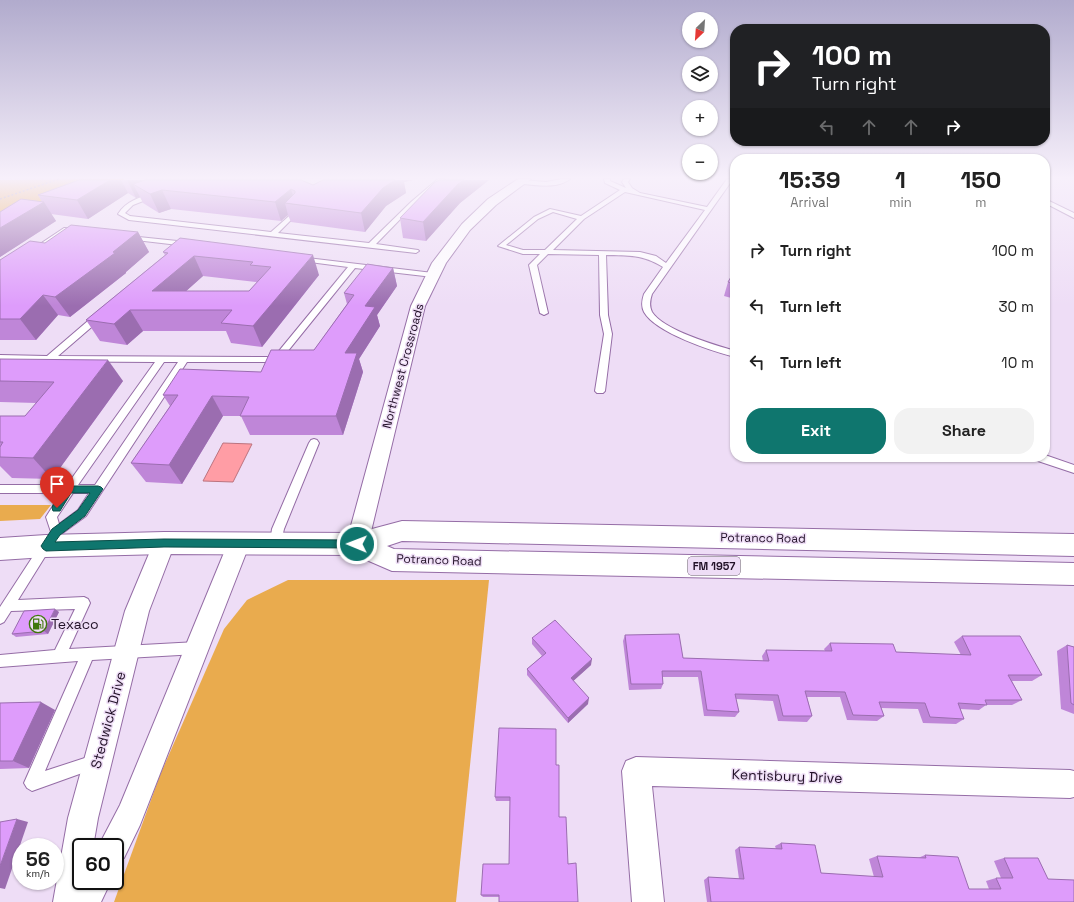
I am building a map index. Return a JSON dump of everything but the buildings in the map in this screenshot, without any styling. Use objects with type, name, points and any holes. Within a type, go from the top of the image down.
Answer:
[{"type":"main road","name":"Potranco Road","points":[[357,544],[402,531],[1074,545]]},
{"type":"main road","name":"FM 1957","points":[[0,549],[51,539],[164,543],[357,544]]},
{"type":"main road","name":"Potranco Road","points":[[357,544],[392,560],[1074,574]]},
{"type":"street","name":"Northwest Crossroads","points":[[357,544],[418,306],[433,274],[445,254],[472,221]]},
{"type":"street","name":"Stedwick Drive","points":[[69,902],[83,818],[137,612],[164,543]]},
{"type":"street","points":[[118,838],[130,815],[239,543]]},
{"type":"street","name":"Kentisbury Drive","points":[[648,902],[636,771],[1070,784]]},
{"type":"street","points":[[83,902],[90,890]]},
{"type":"lane","points":[[157,221],[416,251]]},
{"type":"lane","points":[[273,234],[286,221]]},
{"type":"lane","points":[[371,245],[395,221]]},
{"type":"lane","points":[[532,221],[501,246],[523,252],[640,254],[653,258],[668,267]]},
{"type":"lane","points":[[544,313],[533,265],[579,221]]},
{"type":"lane","points":[[700,221],[648,294],[645,302],[648,313],[658,322],[690,339],[730,352]]},
{"type":"lane","points":[[26,254],[64,230],[87,232]]},
{"type":"lane","points":[[125,237],[186,246]]},
{"type":"lane","points":[[600,390],[608,334],[604,315],[602,253]]},
{"type":"lane","points":[[292,257],[433,274]]},
{"type":"lane","points":[[0,358],[276,360],[353,265]]},
{"type":"lane","points":[[50,358],[107,309]]},
{"type":"lane","points":[[51,539],[51,517],[162,359]]},
{"type":"lane","points":[[0,618],[51,539],[82,513],[184,360]]},
{"type":"lane","points":[[276,543],[278,529],[314,443]]},
{"type":"lane","points":[[1050,461],[1074,469]]},
{"type":"lane","points":[[0,489],[98,489]]},
{"type":"lane","points":[[7,606],[84,603],[59,657]]},
{"type":"lane","points":[[0,661],[127,651],[197,648]]},
{"type":"lane","points":[[88,654],[32,783],[98,761]]},
{"type":"shaded area","points":[[0,221],[22,221],[0,230]]},
{"type":"shaded area","points":[[223,443],[252,444],[233,482],[203,481]]},
{"type":"shaded area","points":[[0,505],[51,505],[40,519],[0,521]]},
{"type":"shaded area","points":[[288,580],[489,580],[456,902],[114,902],[118,890],[124,890],[124,874],[160,775],[224,629],[247,600]]},
{"type":"place","name":"Texaco","points":[[38,624]]},
{"type":"route","points":[[57,508],[69,490],[98,489],[82,513],[56,532],[46,546],[164,543],[357,544]]}]
